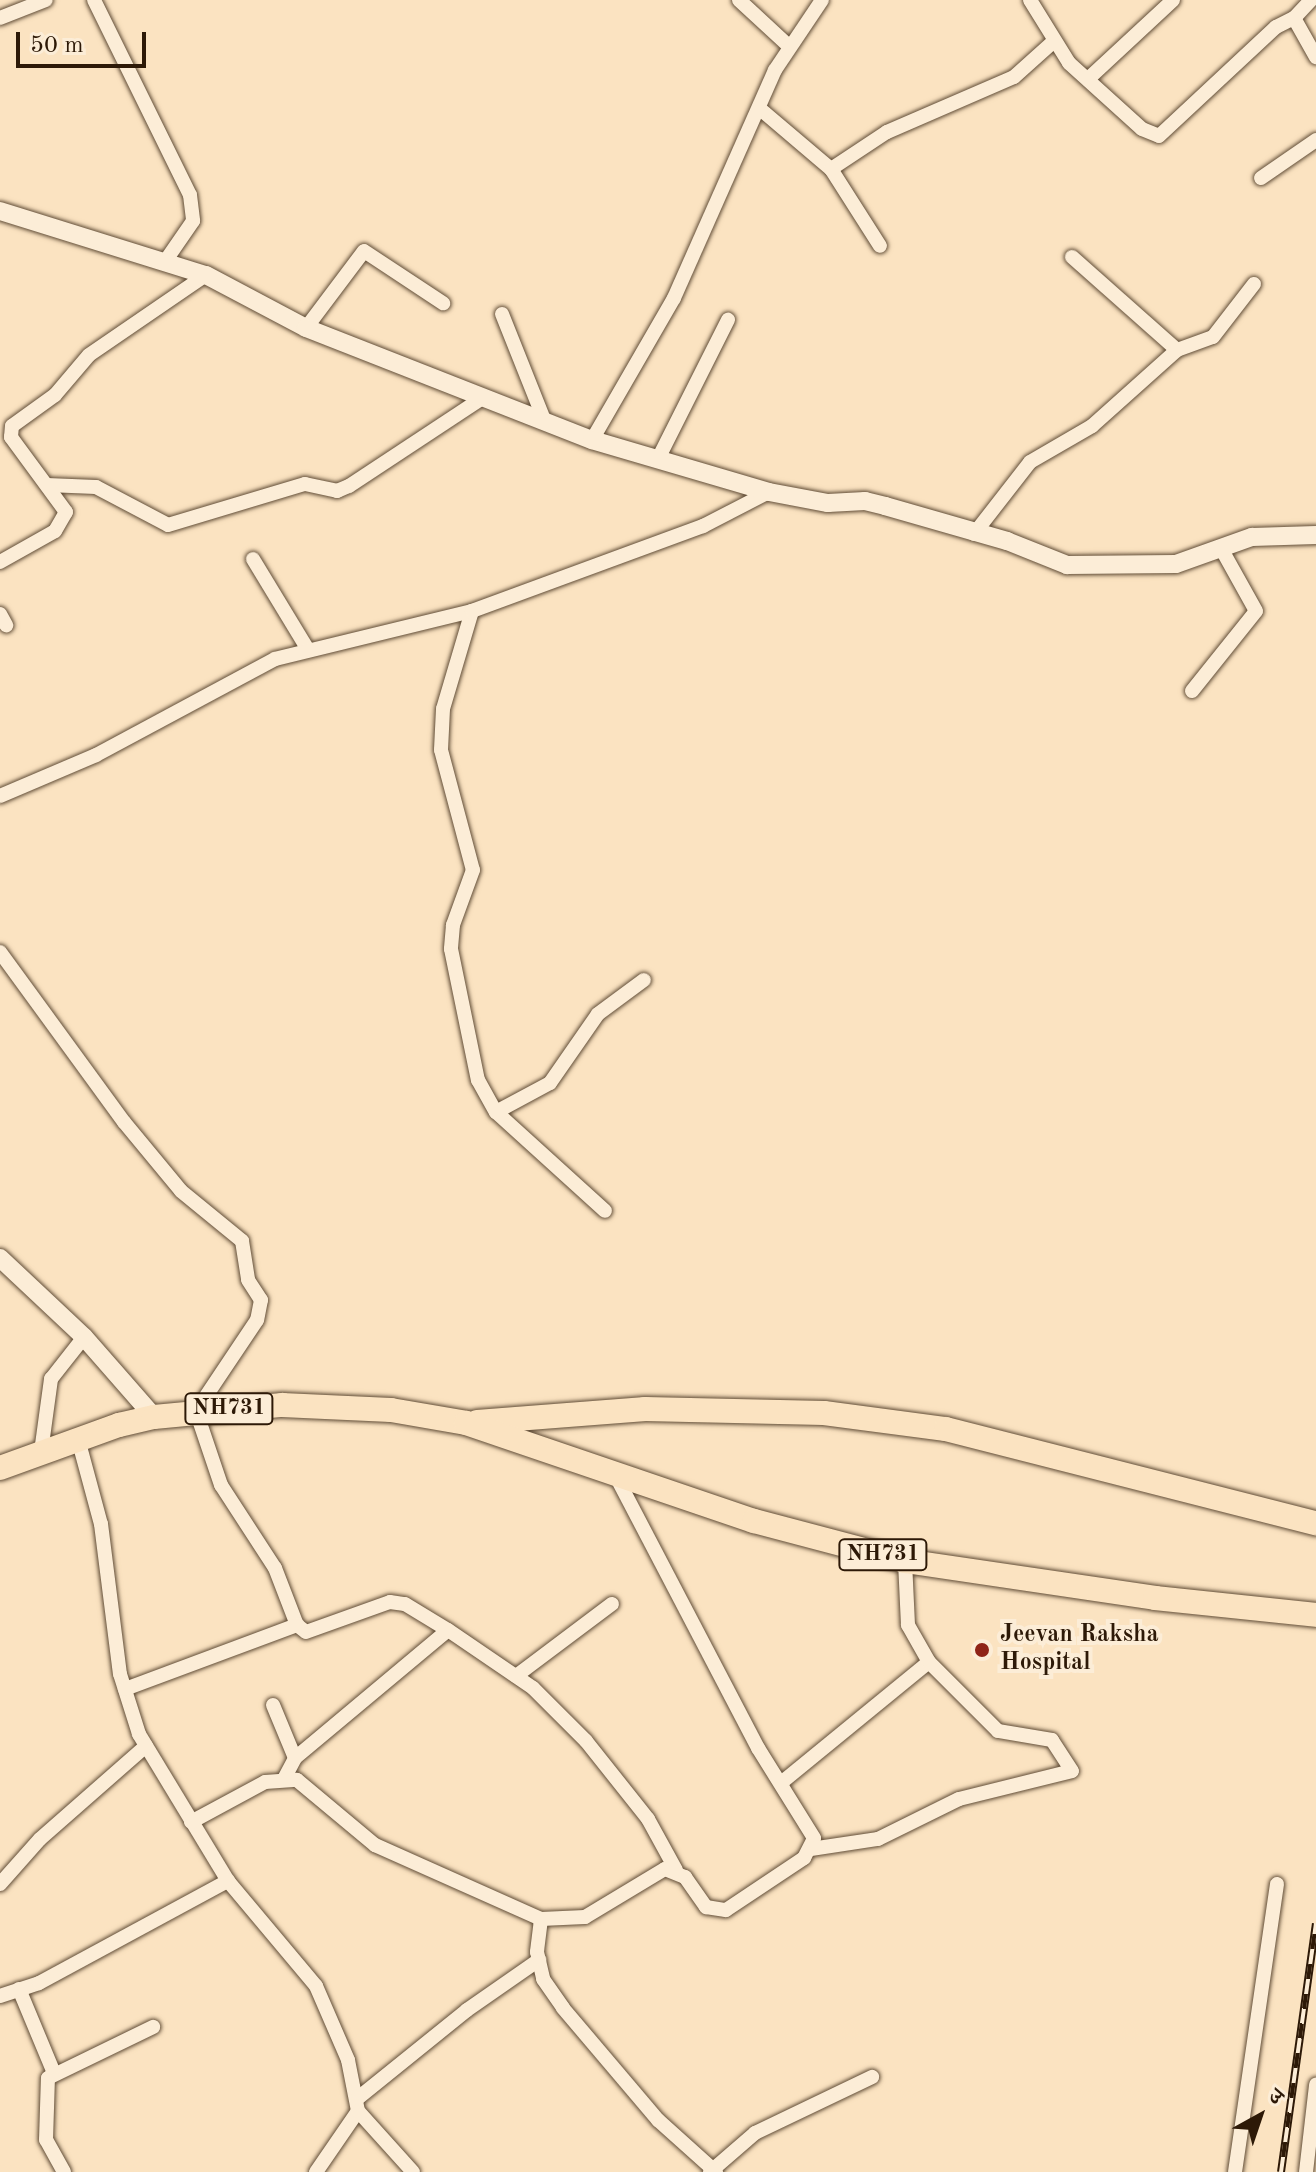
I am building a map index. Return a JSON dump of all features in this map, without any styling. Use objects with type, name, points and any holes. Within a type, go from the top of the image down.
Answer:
[{"type":"highway","name":"NH731","points":[[0,1468],[78,1439],[154,1417],[196,1411],[337,1407],[466,1423],[645,1409],[824,1413],[946,1429],[1316,1523]]},
{"type":"highway","name":"NH731","points":[[466,1423],[754,1521],[905,1561],[1124,1594],[1316,1615]]},
{"type":"street","points":[[0,18],[46,0]]},
{"type":"street","points":[[94,0],[190,195],[193,221],[166,260]]},
{"type":"street","points":[[739,0],[790,47]]},
{"type":"street","points":[[592,440],[674,298],[759,108],[790,47],[822,0]]},
{"type":"street","points":[[1088,79],[1173,0]]},
{"type":"street","points":[[1038,3],[1053,42],[1142,129],[1159,136],[1276,27],[1294,18],[1311,0]]},
{"type":"street","points":[[1294,18],[1316,57]]},
{"type":"street","points":[[831,169],[887,132],[1014,77],[1053,42]]},
{"type":"street","points":[[759,108],[831,169],[880,246]]},
{"type":"street","points":[[1261,178],[1316,140]]},
{"type":"street","points":[[0,211],[166,260],[206,275],[306,328],[592,440],[769,492],[828,503],[885,506],[1067,565],[1102,569],[1176,564],[1252,537],[1316,535]]},
{"type":"street","points":[[306,328],[364,251],[443,303]]},
{"type":"street","points":[[1072,257],[1177,350]]},
{"type":"street","points":[[0,562],[62,525],[66,512],[11,437],[12,426],[55,395],[89,355],[206,275]]},
{"type":"street","points":[[974,534],[1030,462],[1092,426],[1177,350],[1213,337],[1254,284]]},
{"type":"street","points":[[502,314],[545,422]]},
{"type":"street","points":[[658,459],[728,320]]},
{"type":"street","points":[[47,485],[96,487],[168,525],[305,484],[337,491],[484,397]]},
{"type":"street","points":[[0,796],[96,755],[275,659],[307,648],[472,611],[703,526],[769,492]]},
{"type":"street","points":[[1192,691],[1256,611],[1221,548]]},
{"type":"street","points":[[253,559],[307,648]]},
{"type":"street","points":[[472,611],[443,709],[441,750],[473,870],[453,925],[451,949],[478,1080],[496,1112],[605,1211]]},
{"type":"street","points":[[3,962],[124,1122],[181,1191],[242,1241],[248,1280],[261,1300],[257,1320],[196,1411],[221,1485],[275,1568],[297,1625],[306,1632],[390,1602],[405,1604],[516,1676],[586,1741],[648,1819],[676,1870],[706,1907],[726,1910],[811,1849],[878,1839],[959,1799],[1072,1771],[1052,1740],[998,1731],[929,1662],[908,1625],[905,1561]]},
{"type":"street","points":[[496,1112],[550,1083],[598,1014],[644,980]]},
{"type":"street","points":[[0,1258],[84,1337],[154,1417]]},
{"type":"street","points":[[41,1452],[51,1379],[84,1337]]},
{"type":"street","points":[[78,1439],[101,1524],[125,1689],[146,1746],[228,1881],[316,1986],[330,2010],[358,2104],[413,2172]]},
{"type":"street","points":[[613,1473],[814,1838],[811,1849]]},
{"type":"street","points":[[516,1676],[612,1604]]},
{"type":"street","points":[[125,1689],[297,1625]]},
{"type":"street","points":[[284,1779],[295,1758],[448,1630]]},
{"type":"street","points":[[781,1783],[929,1662]]},
{"type":"street","points":[[273,1705],[295,1758]]},
{"type":"street","points":[[0,1884],[40,1839],[146,1746]]},
{"type":"street","points":[[191,1822],[265,1782],[284,1779],[310,1787],[375,1845],[541,1919],[585,1917],[665,1869],[676,1870]]},
{"type":"street","points":[[0,1996],[228,1881]]},
{"type":"street","points":[[1235,2172],[1277,1884]]},
{"type":"street","points":[[541,1919],[539,1960],[543,1979],[563,2008],[658,2120],[712,2171],[755,2133],[872,2077]]},
{"type":"street","points":[[316,2172],[358,2104],[467,2010],[539,1960]]},
{"type":"street","points":[[19,1989],[54,2073]]},
{"type":"street","points":[[64,2172],[46,2140],[44,2088],[54,2073],[153,2027]]},
{"type":"street","points":[[1306,2172],[1316,2085]]},
{"type":"railway","points":[[1281,2172],[1316,1923]]},
{"type":"place","name":"Jeevan Raksha Hospital","points":[[982,1650]]}]
